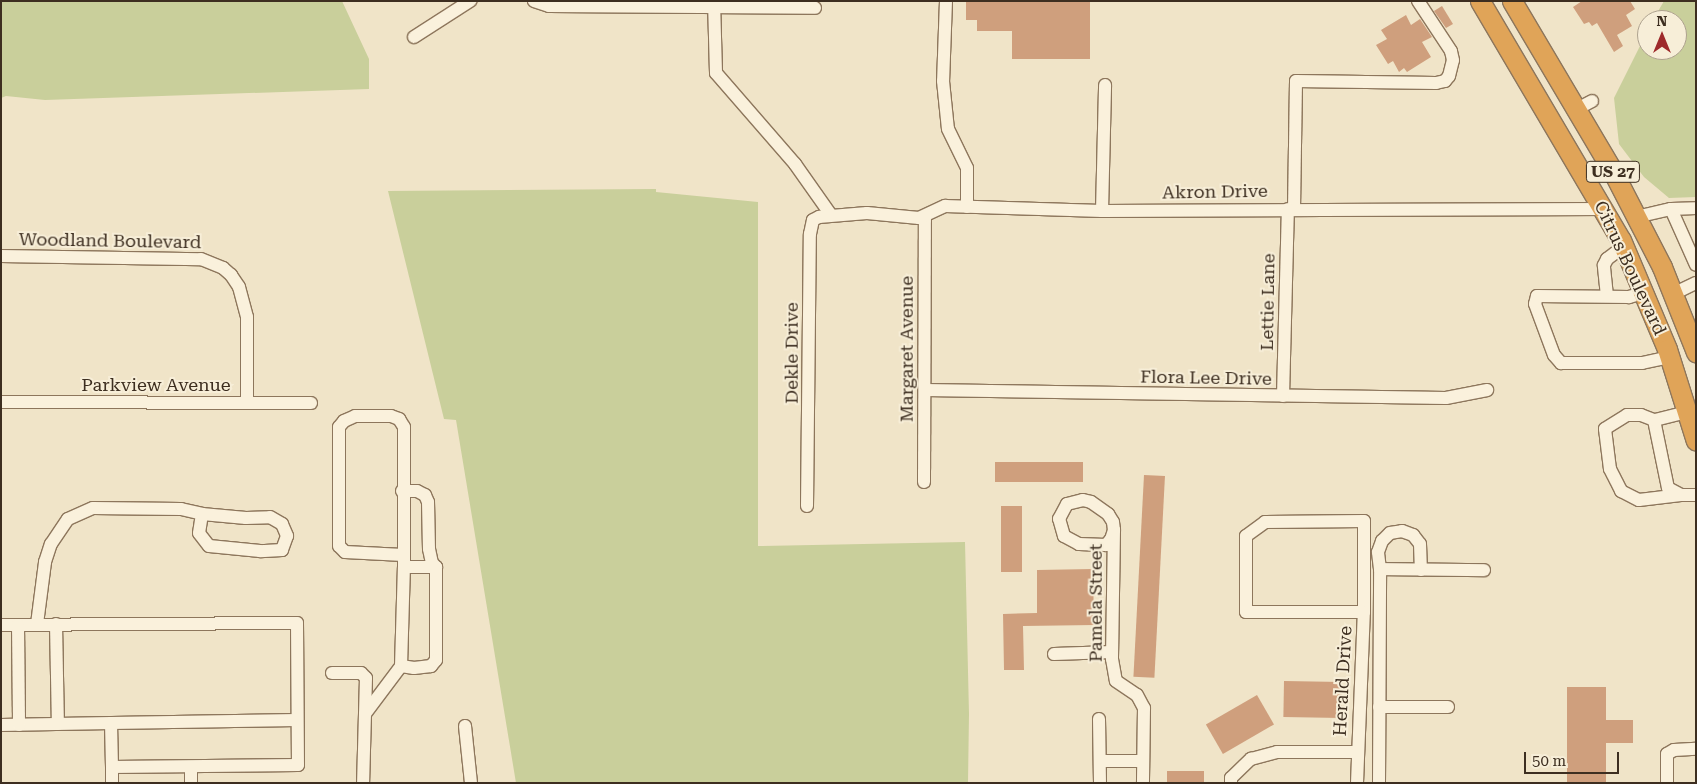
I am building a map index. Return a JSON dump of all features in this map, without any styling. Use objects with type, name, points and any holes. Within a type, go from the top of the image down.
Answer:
[{"type":"highway","name":"Citrus Boulevard","points":[[1480,1],[1604,209],[1624,246],[1670,357],[1696,441]]},
{"type":"highway","name":"Citrus Boulevard","points":[[1518,4],[1585,105],[1695,345]]},
{"type":"highway","points":[[1584,175],[1634,246],[1661,309],[1672,327],[1680,336],[1695,345]]},
{"type":"street","points":[[414,36],[470,1]]},
{"type":"street","points":[[534,1],[549,6],[714,4],[815,8]]},
{"type":"street","points":[[946,1],[943,81],[948,129],[966,168],[966,206]]},
{"type":"street","name":"Lettie Lane","points":[[1283,396],[1296,81],[1436,83],[1445,80],[1449,76],[1453,60],[1451,51],[1418,1]]},
{"type":"street","points":[[714,4],[716,73],[795,164],[831,215]]},
{"type":"street","points":[[1102,211],[1105,85]]},
{"type":"street","name":"Akron Drive","points":[[831,215],[886,214],[912,219],[925,216],[945,206],[1102,211],[1604,209]]},
{"type":"street","points":[[1636,217],[1671,209],[1696,208]]},
{"type":"street","points":[[1671,209],[1691,242],[1696,266]]},
{"type":"street","name":"Dekle Drive","points":[[807,506],[810,234],[813,220],[831,215]]},
{"type":"street","name":"Margaret Avenue","points":[[924,482],[925,216]]},
{"type":"street","points":[[1607,296],[1604,265],[1607,258],[1624,246]]},
{"type":"street","name":"Woodland Boulevard","points":[[1,256],[201,258],[223,268],[231,275],[238,287],[247,317],[247,403]]},
{"type":"street","points":[[1673,294],[1696,283]]},
{"type":"street","points":[[1643,293],[1629,297],[1537,296],[1535,304],[1554,355],[1561,363],[1642,363],[1670,357]]},
{"type":"street","name":"Flora Lee Drive","points":[[925,390],[1446,398],[1487,390]]},
{"type":"street","name":"Parkview Avenue","points":[[1,402],[311,403]]},
{"type":"street","points":[[1687,412],[1654,420],[1640,415],[1627,415],[1605,429],[1610,468],[1621,490],[1638,500],[1696,495]]},
{"type":"street","points":[[365,714],[401,666],[404,561],[402,491],[404,428],[399,419],[391,416],[354,416],[344,421],[339,427],[338,437],[339,546],[345,552],[404,561],[436,567]]},
{"type":"street","points":[[1654,420],[1668,488],[1681,495]]},
{"type":"street","points":[[401,666],[414,668],[431,666],[436,660],[436,567],[432,563],[429,549],[428,502],[425,495],[417,491],[402,491]]},
{"type":"street","name":"Pamela Street","points":[[1114,530],[1106,545],[1079,544],[1064,536],[1059,520],[1067,504],[1083,500],[1092,502],[1108,514],[1113,522],[1114,530],[1112,652],[1116,681],[1137,695],[1144,708],[1143,783]]},
{"type":"street","points":[[37,624],[45,562],[51,544],[68,519],[93,508],[181,509],[202,514],[246,518],[270,517],[282,524],[287,536],[282,550],[260,551],[209,546],[199,533],[202,514]]},
{"type":"street","name":"Herald Drive","points":[[1356,783],[1364,612],[1364,521],[1265,522],[1246,536],[1246,612],[1364,612]]},
{"type":"street","points":[[1379,783],[1380,569],[1378,552],[1382,541],[1390,533],[1402,531],[1413,535],[1420,544],[1421,570]]},
{"type":"street","points":[[1380,569],[1484,570]]},
{"type":"street","points":[[1,625],[297,623],[298,765],[112,767]]},
{"type":"street","points":[[18,624],[19,725]]},
{"type":"street","points":[[56,624],[58,724]]},
{"type":"street","points":[[1054,654],[1112,652]]},
{"type":"street","points":[[332,673],[364,675],[363,783]]},
{"type":"street","points":[[1379,708],[1448,708]]},
{"type":"street","points":[[1100,719],[1100,783]]},
{"type":"street","points":[[1,725],[297,720]]},
{"type":"street","points":[[111,723],[112,783]]},
{"type":"street","points":[[465,726],[471,783]]},
{"type":"street","points":[[1667,783],[1667,754],[1674,750],[1696,749]]},
{"type":"street","name":"Herald Drive","points":[[1232,783],[1232,778],[1251,759],[1277,752],[1356,752]]},
{"type":"street","points":[[1100,761],[1143,761]]},
{"type":"street","points":[[190,783],[191,767]]},
{"type":"green space","points":[[1,1],[342,1],[369,59],[369,89],[45,100],[6,96],[1,98]]},
{"type":"green space","points":[[1664,1],[1696,1],[1696,197],[1669,198],[1644,177],[1619,144],[1614,98],[1637,52],[1637,60],[1687,60],[1687,10],[1659,10]]},
{"type":"green space","points":[[656,189],[656,192],[758,202],[758,546],[965,542],[969,714],[968,783],[516,783],[456,420],[444,419],[388,191]]},
{"type":"building","points":[[966,1],[1090,1],[1090,59],[1012,59],[1012,31],[977,31],[977,20],[966,20]]},
{"type":"building","points":[[1582,1],[1630,1],[1635,9],[1626,15],[1632,26],[1617,35],[1623,46],[1614,52],[1597,23],[1592,26],[1589,22],[1584,24],[1573,7]]},
{"type":"building","points":[[1442,6],[1453,24],[1446,28],[1434,11]]},
{"type":"building","points":[[1406,15],[1411,25],[1420,19],[1432,37],[1422,42],[1431,57],[1407,72],[1404,68],[1399,72],[1393,61],[1388,64],[1376,45],[1387,39],[1381,30]]},
{"type":"building","points":[[995,462],[1083,462],[1083,482],[995,482]]},
{"type":"building","points":[[1144,475],[1165,476],[1154,678],[1133,677]]},
{"type":"building","points":[[1001,506],[1022,506],[1022,572],[1001,572]]},
{"type":"building","points":[[1093,569],[1094,625],[1023,626],[1024,670],[1004,670],[1003,614],[1037,613],[1037,570]]},
{"type":"building","points":[[1284,681],[1342,682],[1341,718],[1283,717]]},
{"type":"building","points":[[1567,687],[1606,687],[1606,720],[1633,720],[1633,743],[1606,743],[1606,783],[1567,783]]},
{"type":"building","points":[[1257,695],[1274,724],[1223,754],[1206,724]]},
{"type":"building","points":[[1167,771],[1204,771],[1204,783],[1167,783]]}]
